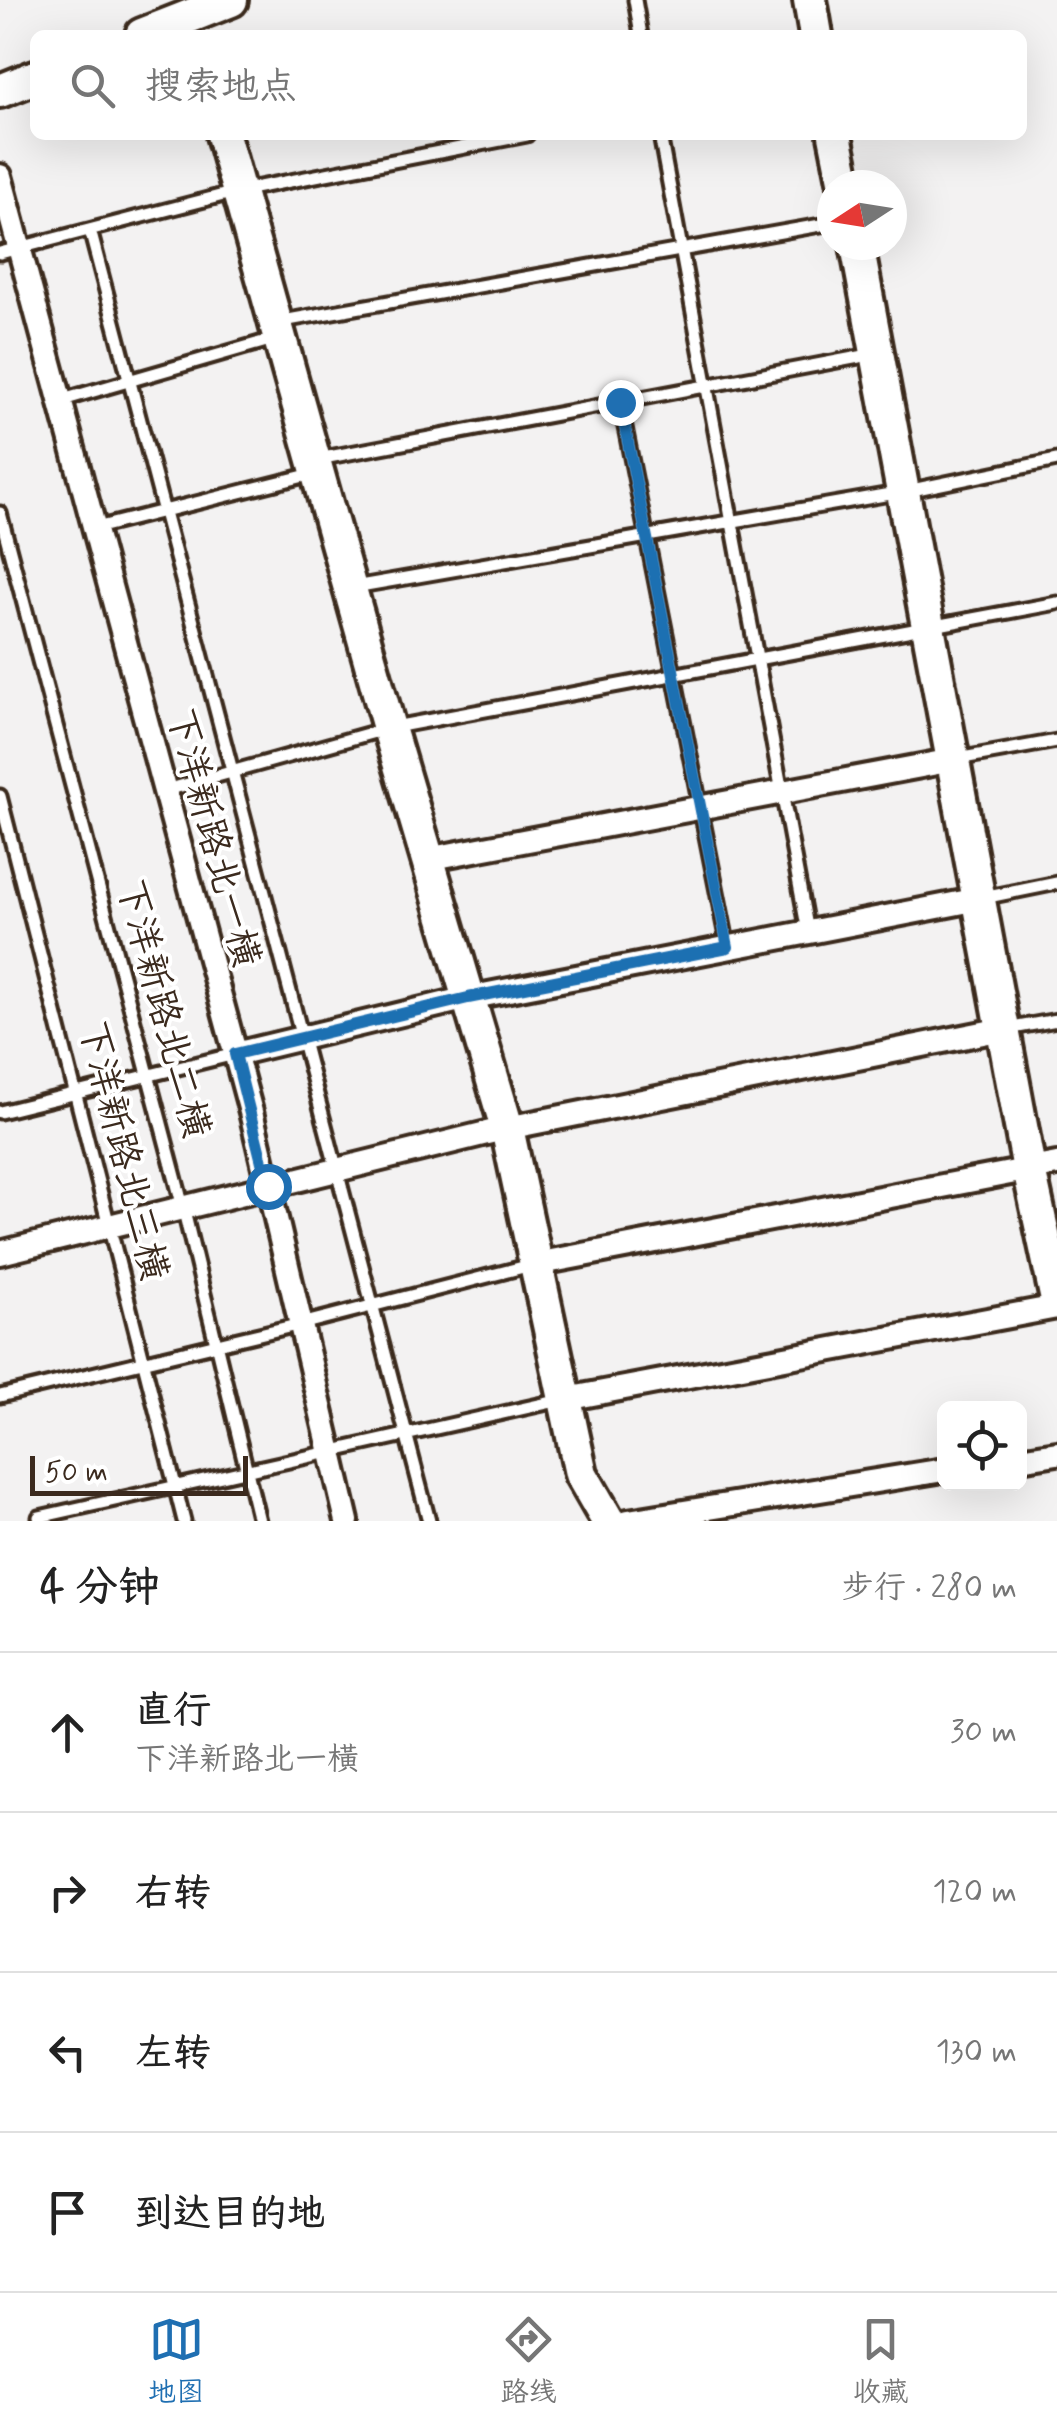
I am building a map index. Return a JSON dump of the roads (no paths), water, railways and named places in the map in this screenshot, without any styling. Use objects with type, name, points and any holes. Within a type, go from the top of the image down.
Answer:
[{"type":"street","points":[[155,30],[230,0]]},
{"type":"street","points":[[810,0],[815,30]]},
{"type":"street","points":[[0,90],[30,79]]},
{"type":"street","points":[[224,140],[388,728],[507,1128],[582,1474],[608,1521]]},
{"type":"street","points":[[836,140],[842,170]]},
{"type":"street","name":"下洋新路北一横","points":[[0,176],[10,251],[59,401],[235,1054],[347,1521]]},
{"type":"street","points":[[566,1399],[1057,1304],[1043,1167],[1003,1029],[860,260]]},
{"type":"street","points":[[427,858],[953,760]]},
{"type":"street","points":[[235,1054],[468,998],[979,899]]},
{"type":"street","points":[[0,1254],[507,1128],[1003,1029]]},
{"type":"street","points":[[536,1264],[1043,1167]]},
{"type":"street","points":[[1027,1458],[1057,1453]]},
{"type":"street","points":[[628,1521],[937,1471]]},
{"type":"lane","points":[[635,0],[640,30]]},
{"type":"lane","points":[[10,251],[239,191],[500,140]]},
{"type":"lane","points":[[661,140],[808,932]]},
{"type":"lane","points":[[59,401],[279,330],[817,225]]},
{"type":"lane","points":[[90,230],[429,1521]]},
{"type":"lane","points":[[92,529],[316,466],[620,402],[877,354]]},
{"type":"lane","points":[[620,402],[728,947]]},
{"type":"lane","points":[[350,588],[902,492],[1057,460]]},
{"type":"lane","name":"下洋新路北二横","points":[[0,513],[149,1076],[259,1521]]},
{"type":"lane","points":[[163,791],[388,728],[1057,603]]},
{"type":"lane","points":[[953,760],[1057,741]]},
{"type":"lane","name":"下洋新路北三横","points":[[0,796],[184,1521]]},
{"type":"lane","points":[[979,899],[1057,883]]},
{"type":"lane","points":[[1003,1029],[1057,1020]]},
{"type":"lane","points":[[0,1112],[235,1054]]},
{"type":"lane","points":[[0,1396],[536,1264]]},
{"type":"lane","points":[[39,1517],[566,1399]]}]
